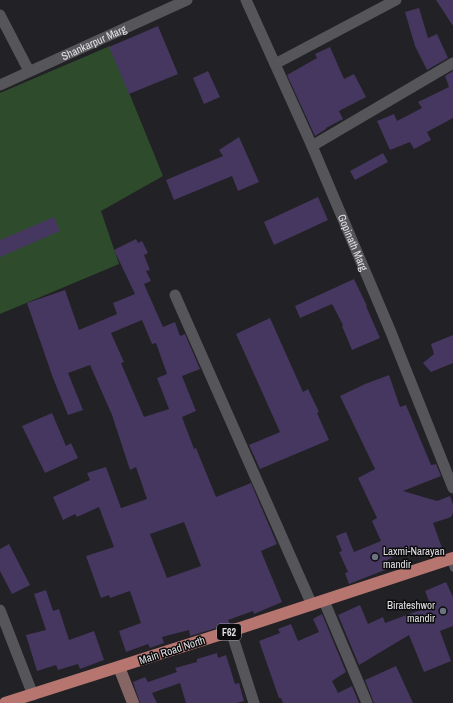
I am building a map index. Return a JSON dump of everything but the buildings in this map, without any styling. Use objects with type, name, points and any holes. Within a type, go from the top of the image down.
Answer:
[{"type":"main road","name":"Main Road North","points":[[5,703],[324,601],[452,562]]},
{"type":"street","name":"Shankarpur Marg","points":[[0,85],[187,0]]},
{"type":"street","name":"Gopinath Marg","points":[[246,0],[312,146],[390,330],[453,488]]},
{"type":"street","points":[[275,64],[396,0]]},
{"type":"street","points":[[0,15],[29,71]]},
{"type":"street","points":[[312,146],[453,63]]},
{"type":"street","points":[[174,295],[312,605]]},
{"type":"street","points":[[324,601],[367,703]]},
{"type":"street","points":[[0,610],[32,695]]},
{"type":"street","points":[[231,631],[254,703]]},
{"type":"street","points":[[119,667],[133,703]]},
{"type":"green space","points":[[110,46],[163,176],[101,211],[119,264],[0,314],[0,93]]},
{"type":"place","name":"Laxmi-Narayan mandir","points":[[375,557]]},
{"type":"place","name":"Birateshwor mandir","points":[[443,611]]}]
